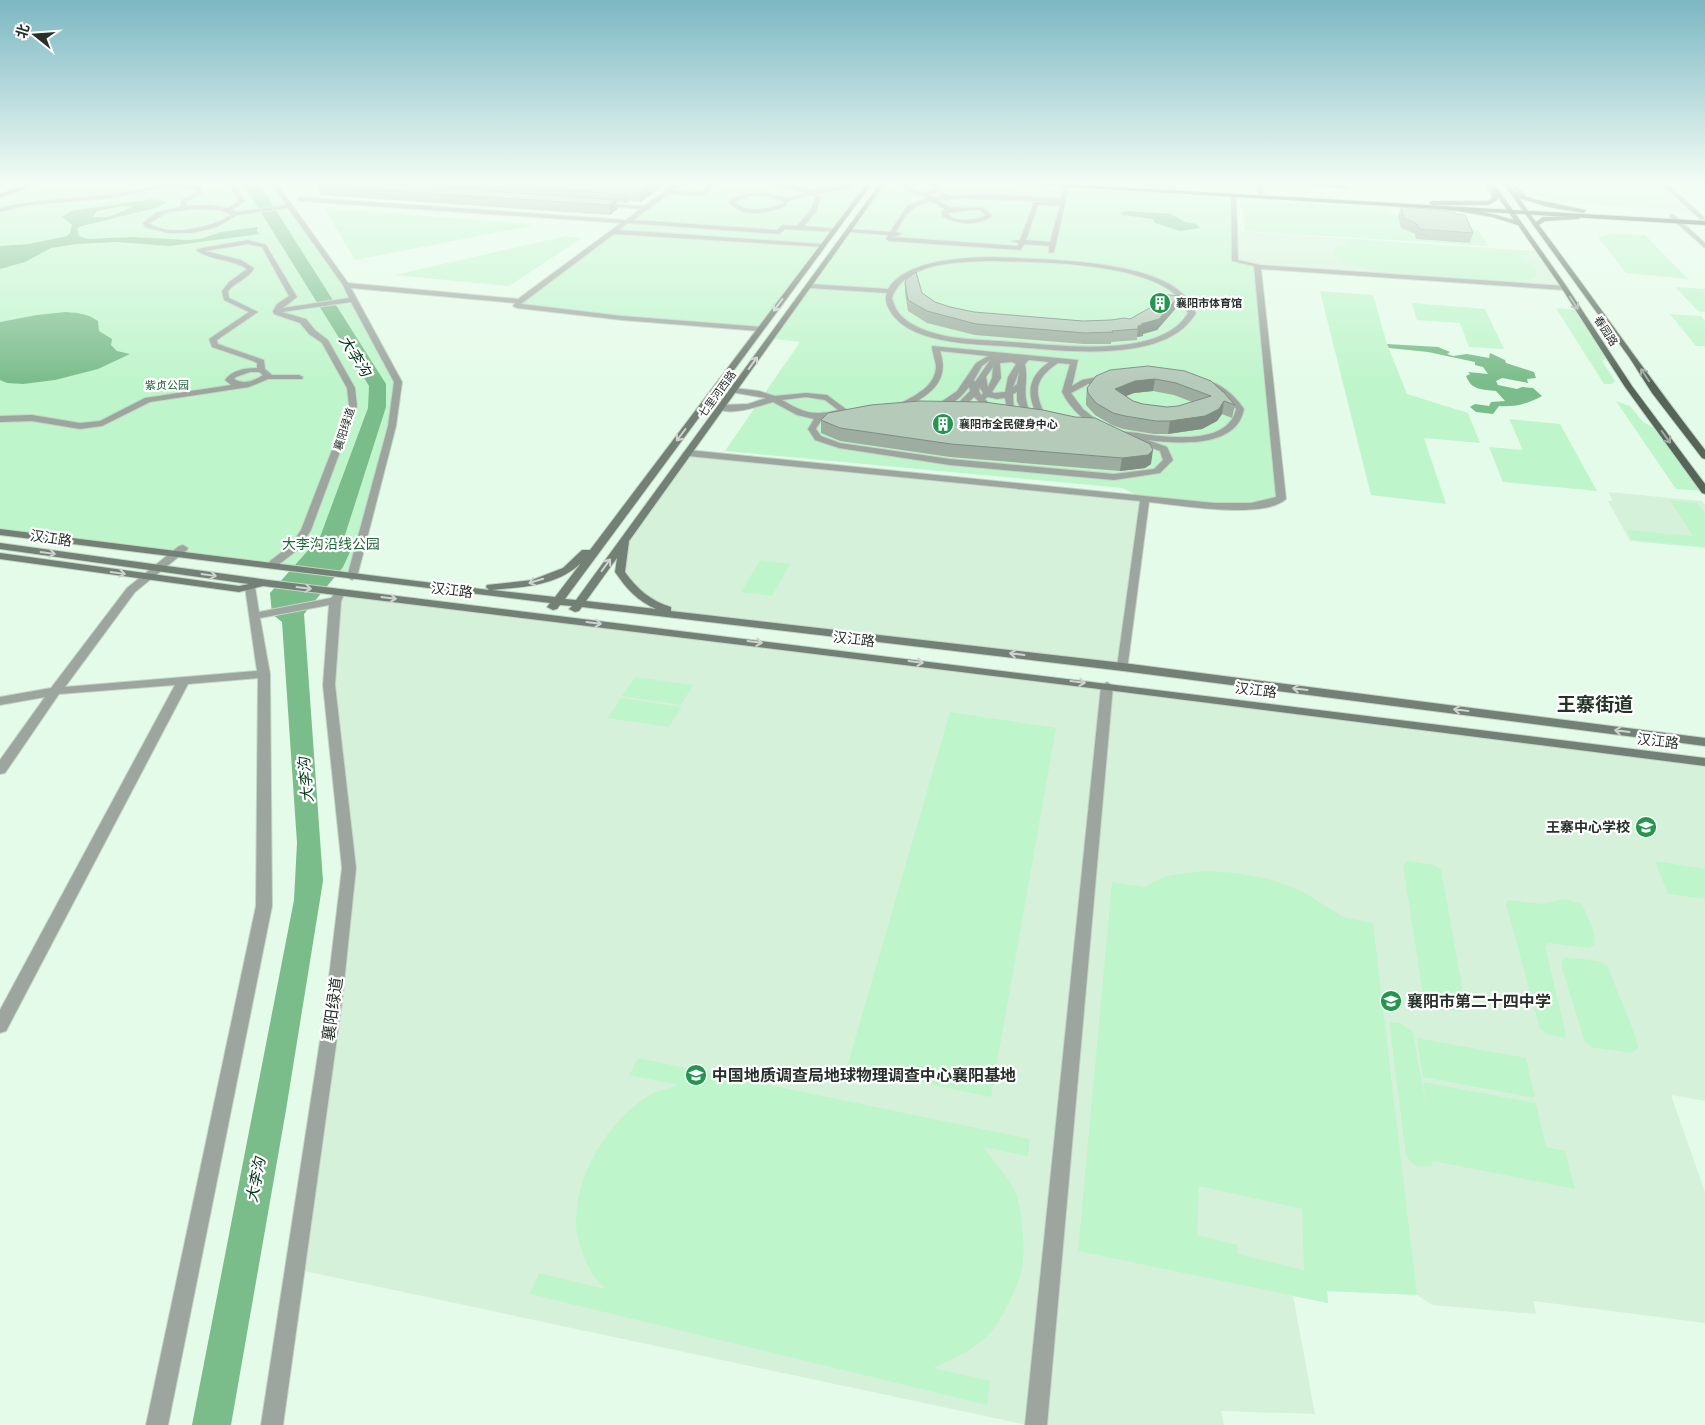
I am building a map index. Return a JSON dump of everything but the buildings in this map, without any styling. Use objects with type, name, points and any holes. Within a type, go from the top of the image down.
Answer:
[{"type":"main road","name":"春园路","points":[[1537,248],[1565,288],[1629,387],[1705,491]]},
{"type":"main road","name":"春园路","points":[[1553,248],[1627,348],[1655,391],[1705,456]]},
{"type":"street","points":[[200,248],[212,256],[228,258],[251,268],[250,271],[231,283],[225,291],[226,299],[254,312],[213,339],[215,345],[229,351],[249,354],[261,362],[264,374]]},
{"type":"street","points":[[265,248],[293,297],[280,306],[277,311]]},
{"type":"street","points":[[319,248],[346,285],[351,299],[398,382],[392,426],[352,577]]},
{"type":"street","points":[[591,248],[519,301],[517,306],[533,310],[759,329]]},
{"type":"street","name":"七里河西路","points":[[545,617],[820,248]]},
{"type":"street","name":"七里河西路","points":[[568,619],[837,248]]},
{"type":"street","points":[[1049,262],[1052,248]]},
{"type":"street","points":[[1235,248],[1235,261],[1257,265],[1257,267],[1565,288]]},
{"type":"street","points":[[990,259],[1049,262],[1113,268],[1149,277],[1176,292],[1188,303],[1192,313],[1188,321],[1178,329],[1143,344],[1120,348],[1080,349],[958,339],[930,334],[911,327],[896,317],[890,308],[888,298],[894,284],[904,277],[945,262],[990,259]]},
{"type":"street","points":[[688,453],[1145,499],[1248,506],[1271,504],[1281,499],[1257,267]]},
{"type":"street","points":[[346,285],[519,301]]},
{"type":"street","points":[[810,286],[891,291]]},
{"type":"street","points":[[277,311],[351,299]]},
{"type":"street","name":"襄阳绿道","points":[[277,311],[278,314],[285,317],[303,321],[312,332],[325,342],[351,388],[353,406],[306,530],[279,566]]},
{"type":"street","points":[[1056,360],[1042,370],[1035,383],[1020,396],[1003,405],[936,404],[899,406],[924,395],[936,382],[940,370],[940,360],[935,348],[977,352],[1027,361],[1045,358],[1075,362]]},
{"type":"street","points":[[819,417],[812,429],[818,438],[839,445],[950,462],[1114,477],[1158,471],[1168,460],[1164,449],[1114,430],[1085,416],[1072,405],[1066,392],[1080,349]]},
{"type":"street","points":[[966,351],[972,361],[973,370],[971,377],[974,392],[980,399],[1044,414],[1033,402],[1035,370],[1027,361]]},
{"type":"street","points":[[977,352],[982,363],[982,385],[987,393],[999,397],[1003,405]]},
{"type":"street","points":[[936,404],[960,393],[982,363],[993,356]]},
{"type":"street","points":[[961,405],[974,392],[993,356]]},
{"type":"street","points":[[971,406],[987,393],[998,376],[998,368],[993,356]]},
{"type":"street","points":[[1026,411],[1020,396],[1023,372],[1027,361]]},
{"type":"street","points":[[1003,405],[1008,384],[1027,361]]},
{"type":"street","points":[[244,384],[230,382],[230,378],[243,371],[299,376]]},
{"type":"street","points":[[1066,392],[1093,380],[1121,373]]},
{"type":"street","points":[[0,419],[32,418],[80,426],[102,423],[148,400],[212,391],[257,382],[264,374]]},
{"type":"street","points":[[1074,419],[1154,439],[1182,440],[1208,436],[1227,430],[1238,420],[1240,409],[1232,398],[1218,388],[1197,380]]},
{"type":"street","points":[[1003,405],[1022,382]]},
{"type":"street","points":[[734,390],[753,392],[774,399],[789,409],[805,416],[819,417],[857,409]]},
{"type":"street","points":[[721,408],[749,407],[774,399],[806,395],[827,398],[846,412]]},
{"type":"street","points":[[1123,667],[1145,499]]},
{"type":"street","points":[[0,524],[179,551]]},
{"type":"street","name":"汉江路","points":[[0,532],[254,557],[279,566],[352,577],[1123,667],[1705,742]]},
{"type":"street","points":[[441,588],[504,587],[534,583],[566,570],[605,536]]},
{"type":"street","points":[[625,539],[620,572],[632,589],[656,606],[704,618]]},
{"type":"street","name":"汉江路","points":[[0,546],[268,583],[338,597],[568,619],[1705,762]]},
{"type":"street","points":[[0,770],[55,691],[131,590],[179,551]]},
{"type":"street","points":[[0,556],[239,589],[268,583]]},
{"type":"street","points":[[157,1425],[264,906],[264,674],[250,587]]},
{"type":"street","points":[[254,616],[316,606],[338,597]]},
{"type":"street","name":"襄阳绿道","points":[[272,1425],[334,1002],[350,868],[329,685],[338,597]]},
{"type":"street","points":[[0,701],[55,691],[264,674]]},
{"type":"street","points":[[0,1026],[183,681]]},
{"type":"street","points":[[1036,1425],[1107,686]]},
{"type":"shaded area","points":[[1235,248],[1500,248],[1538,251],[1565,288],[1257,267],[1235,261]]},
{"type":"shaded area","points":[[688,453],[1145,499],[1123,667],[704,618],[656,606],[620,572],[625,539]]},
{"type":"shaded area","points":[[1608,492],[1702,501],[1705,505],[1705,548],[1630,541],[1608,501],[1613,501]]},
{"type":"shaded area","points":[[341,592],[1705,762],[1705,1101],[1671,1095],[1705,1192],[1705,1323],[1533,1301],[1536,1314],[1432,1305],[1417,1295],[1327,1291],[1328,1303],[1293,1296],[1315,1414],[1221,1411],[1224,1425],[1027,1425],[295,1269],[349,868],[329,685]]},
{"type":"green space","name":"紫贞公园","points":[[0,248],[320,248],[346,285],[398,382],[392,426],[352,577],[0,532]]},
{"type":"green space","points":[[348,248],[415,248],[355,260]]},
{"type":"green space","points":[[511,248],[566,248],[509,286],[395,275]]},
{"type":"green space","points":[[593,248],[820,248],[759,329],[517,306]]},
{"type":"green space","points":[[834,248],[1235,248],[1235,261],[1257,265],[1264,382],[1281,499],[1248,507],[1145,499],[1122,488],[725,451],[800,342],[767,338]]},
{"type":"green space","points":[[1336,248],[1489,248],[1527,251],[1528,255],[1519,255],[1535,266],[1537,272],[1536,276],[1528,280],[1512,282],[1381,272],[1349,263],[1333,253]]},
{"type":"green space","points":[[1607,248],[1658,248],[1688,279],[1626,273]]},
{"type":"green space","points":[[1675,287],[1705,289],[1705,312],[1698,311]]},
{"type":"green space","points":[[1320,291],[1373,295],[1387,344],[1407,394],[1468,413],[1480,443],[1424,438],[1446,504],[1371,495]]},
{"type":"green space","points":[[1412,303],[1485,309],[1504,349],[1469,347],[1460,323],[1417,320]]},
{"type":"green space","points":[[1556,308],[1579,310],[1610,356],[1602,361],[1615,381],[1611,384],[1604,384]]},
{"type":"green space","points":[[1670,314],[1701,316],[1705,321],[1705,346],[1696,346]]},
{"type":"green space","points":[[1616,401],[1630,406],[1642,421],[1664,434],[1705,491],[1676,489]]},
{"type":"green space","points":[[1509,419],[1560,424],[1597,491],[1503,482],[1489,447],[1523,450]]},
{"type":"green space","points":[[1670,500],[1697,503],[1705,514],[1705,547],[1632,540],[1627,530],[1693,536]]},
{"type":"green space","points":[[760,560],[790,564],[772,596],[741,592]]},
{"type":"green space","points":[[635,677],[693,685],[681,705],[622,696]]},
{"type":"green space","points":[[621,698],[681,707],[669,727],[608,718]]},
{"type":"green space","points":[[950,712],[1056,728],[991,1097],[847,1067]]},
{"type":"green space","points":[[1408,861],[1435,865],[1441,870],[1466,1008],[1463,1012],[1432,1007],[1424,1001],[1403,865]]},
{"type":"green space","points":[[1655,861],[1705,869],[1705,899],[1668,894]]},
{"type":"green space","points":[[1208,871],[1237,873],[1269,879],[1302,891],[1343,917],[1373,923],[1417,1295],[1327,1291],[1328,1303],[1078,1251],[1112,882],[1145,887],[1167,876]],"holes":[[[1199,1186],[1302,1209],[1304,1270],[1238,1254],[1237,1245],[1197,1235]]]},
{"type":"green space","points":[[1564,899],[1582,904],[1593,930],[1595,944],[1589,948],[1549,943],[1545,946],[1565,1030],[1565,1038],[1547,1034],[1540,1029],[1506,904],[1508,900],[1542,904]]},
{"type":"green space","points":[[1566,957],[1598,961],[1607,965],[1635,1035],[1638,1048],[1631,1053],[1591,1047],[1585,1042],[1561,965],[1562,960]]},
{"type":"green space","points":[[1390,1022],[1400,1023],[1413,1032],[1427,1111],[1423,1082],[1536,1103],[1546,1147],[1565,1151],[1575,1189],[1433,1161],[1431,1167],[1414,1165],[1406,1156]]},
{"type":"green space","points":[[1417,1038],[1526,1058],[1535,1098],[1423,1077]]},
{"type":"green space","points":[[638,1058],[1030,1139],[1028,1156],[983,1147],[1009,1182],[1016,1194],[1020,1209],[1024,1256],[1022,1271],[1011,1299],[1001,1318],[985,1338],[964,1353],[933,1368],[990,1381],[987,1405],[530,1294],[539,1273],[605,1289],[592,1274],[578,1239],[576,1220],[582,1183],[598,1148],[621,1118],[650,1095],[679,1085],[629,1075]]},
{"type":"water","points":[[0,248],[50,248],[25,262],[0,269]]},
{"type":"water","name":"大李沟","points":[[283,248],[300,248],[386,384],[386,407],[345,535],[351,550],[343,567],[304,614],[323,881],[286,1110],[231,1425],[192,1425],[294,900],[297,843],[282,622],[272,614],[270,593],[320,537],[368,408],[369,386]]},
{"type":"water","points":[[66,312],[83,314],[98,321],[99,331],[112,339],[111,345],[117,351],[130,354],[98,369],[55,380],[23,384],[7,383],[0,380],[0,322]]},
{"type":"water","points":[[1387,344],[1438,347],[1450,352],[1447,354],[1453,356],[1467,354],[1489,358],[1490,353],[1505,360],[1506,363],[1534,372],[1536,378],[1527,379],[1528,383],[1502,378],[1496,381],[1498,385],[1517,389],[1522,387],[1533,388],[1542,396],[1521,404],[1499,406],[1493,414],[1476,412],[1470,407],[1475,404],[1489,406],[1491,402],[1505,401],[1496,391],[1474,387],[1468,381],[1466,376],[1470,374],[1468,372],[1488,374],[1483,367],[1475,365],[1475,362],[1428,352],[1389,348]]},
{"type":"place","name":"襄阳市体育馆","points":[[1160,303]]},
{"type":"place","name":"襄阳市全民健身中心","points":[[943,424]]},
{"type":"place","name":"王寨中心学校","points":[[1646,827]]},
{"type":"place","name":"襄阳市第二十四中学","points":[[1391,1001]]},
{"type":"place","name":"中国地质调查局地球物理调查中心襄阳基地","points":[[696,1075]]},
{"type":"district","name":"王寨街道","points":[[1595,704]]},
{"type":"park label","name":"大李沟沿线公园","points":[[331,544]]}]
